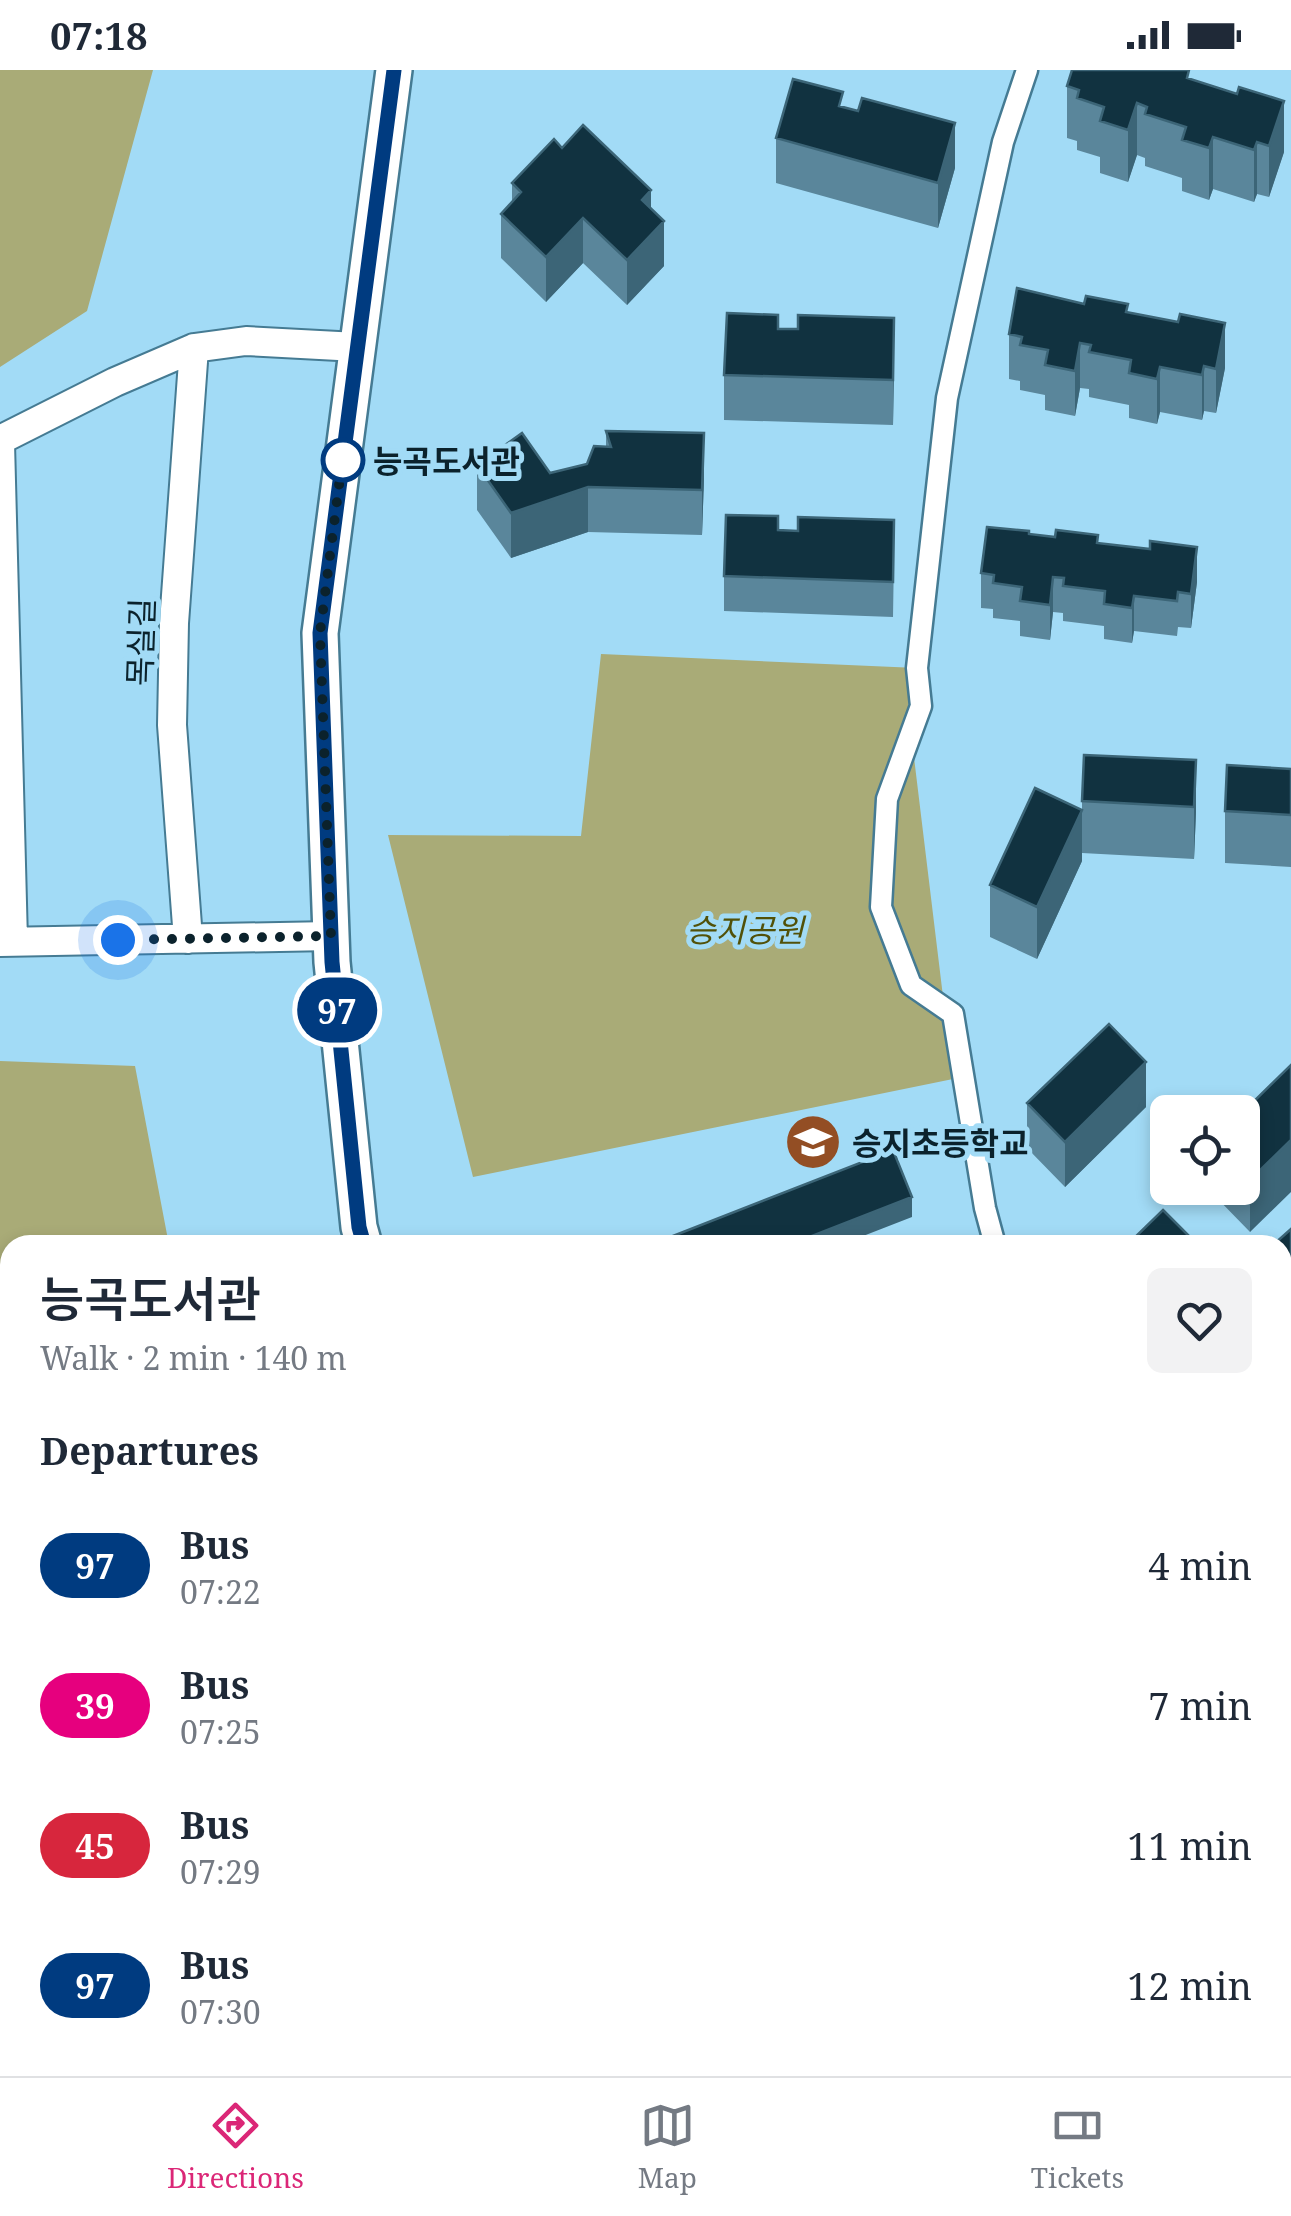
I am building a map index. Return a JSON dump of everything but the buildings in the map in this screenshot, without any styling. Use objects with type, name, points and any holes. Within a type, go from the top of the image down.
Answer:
[{"type":"street","points":[[361,1235],[331,936],[320,633],[394,70]]},
{"type":"street","points":[[992,1235],[952,1014],[911,984],[880,907],[886,799],[921,706],[917,668],[947,398],[1002,142],[1028,70]]},
{"type":"street","points":[[331,936],[6,941],[0,442],[115,382],[194,348],[246,340],[358,347]]},
{"type":"street","name":"목실길","points":[[188,939],[172,725],[174,623],[194,348]]},
{"type":"green space","points":[[0,70],[153,70],[87,311],[0,367]]},
{"type":"green space","name":"승지공원","points":[[601,654],[917,668],[908,708],[953,1079],[473,1177],[388,835],[581,836]]},
{"type":"green space","points":[[0,1061],[135,1066],[167,1235],[0,1235]]},
{"type":"bus line","name":"97","points":[[361,1235],[332,962],[320,633],[394,70]]},
{"type":"place","name":"능곡도서관","points":[[343,460]]},
{"type":"place","name":"승지초등학교","points":[[813,1142]]},
{"type":"route","points":[[118,940],[331,936],[320,633],[343,454],[343,460]]}]
